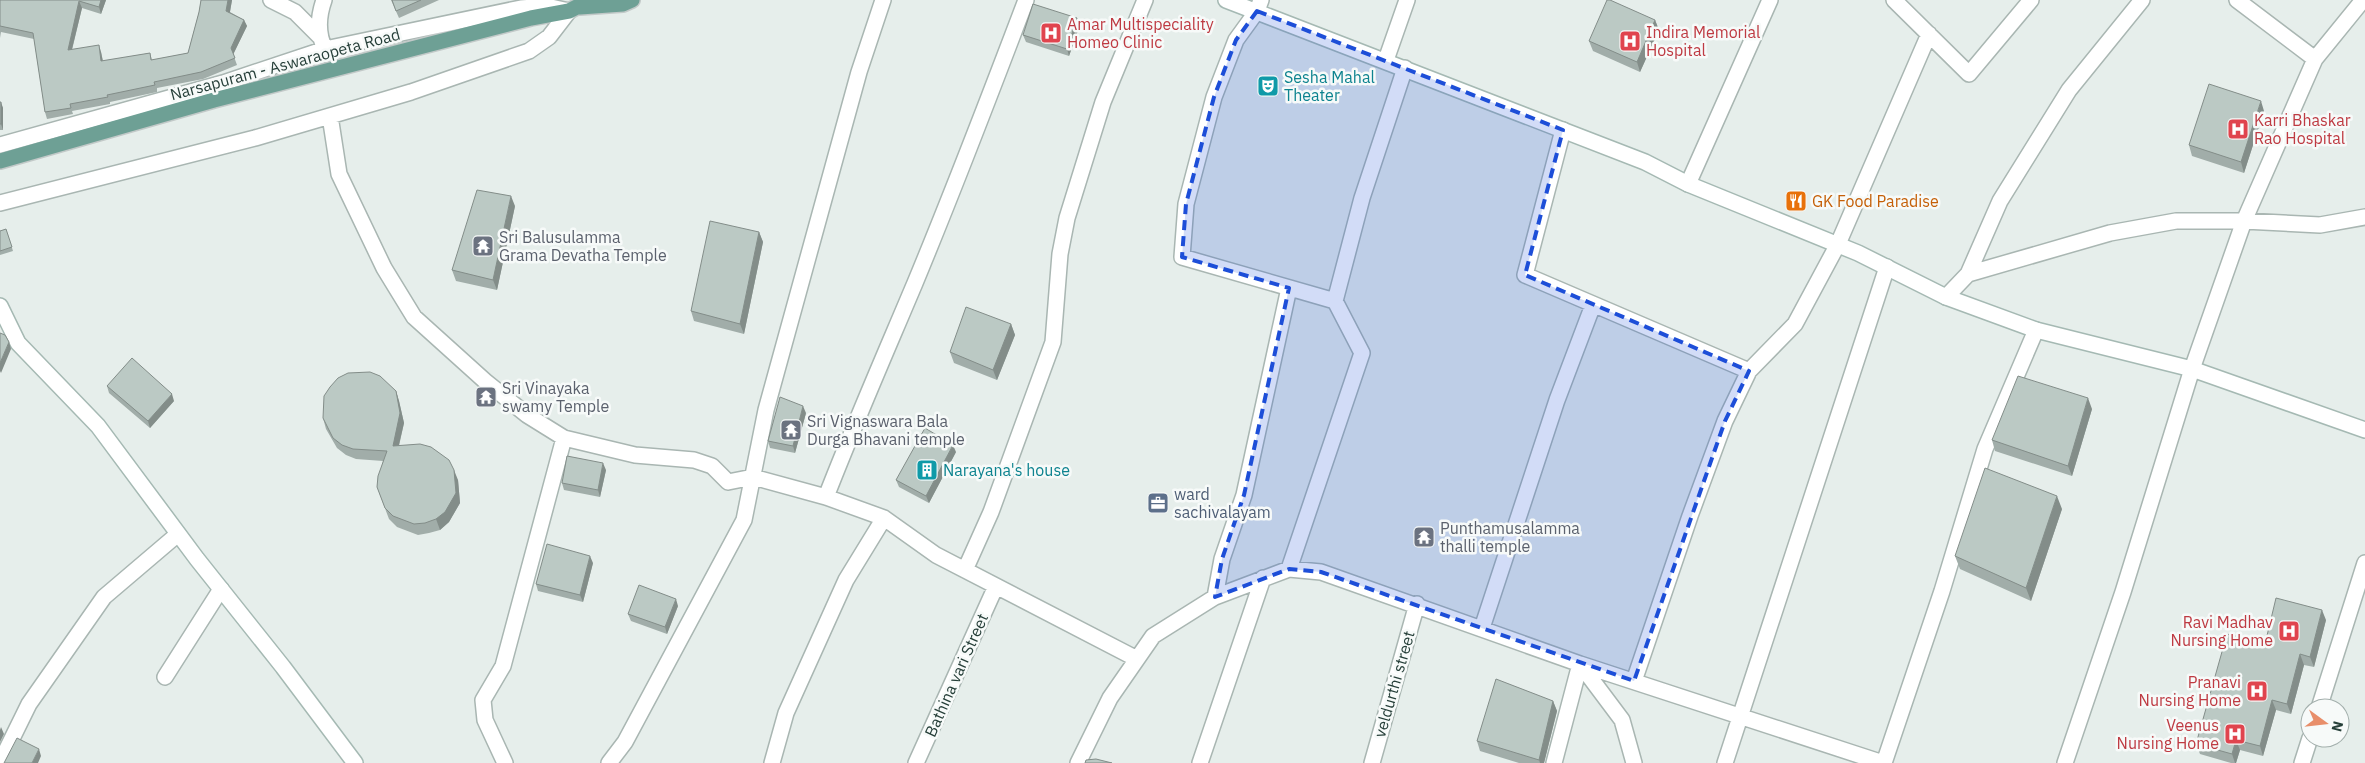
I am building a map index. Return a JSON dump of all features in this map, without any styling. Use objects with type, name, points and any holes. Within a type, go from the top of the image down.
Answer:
[{"type":"main road","name":"Narsapuram - Aswaraopeta Road","points":[[0,161],[214,100],[531,18],[580,6],[623,4],[632,0]]},
{"type":"street","points":[[271,0],[296,12],[322,43]]},
{"type":"street","points":[[322,43],[321,10],[324,0]]},
{"type":"street","points":[[614,762],[744,520],[766,410],[859,72],[883,0]]},
{"type":"street","points":[[826,497],[857,416],[915,282],[973,138],[1026,0]]},
{"type":"street","points":[[965,570],[991,512],[1053,342],[1060,254],[1067,218],[1103,102],[1145,0]]},
{"type":"street","points":[[1226,0],[1259,6],[1405,68],[1645,162],[1688,184],[1838,244],[1946,297],[2036,330],[2192,369],[2365,430]]},
{"type":"street","points":[[1386,60],[1407,0]]},
{"type":"street","points":[[1688,184],[1770,0]]},
{"type":"street","points":[[1894,0],[1969,74],[2031,0]]},
{"type":"street","points":[[1946,297],[1968,274],[2000,201],[2069,90],[2142,0]]},
{"type":"street","points":[[2238,0],[2315,59]]},
{"type":"street","points":[[2065,763],[2124,592],[2192,369],[2244,221],[2315,59],[2363,0]]},
{"type":"street","points":[[0,145],[223,83],[322,43],[521,8],[580,6]]},
{"type":"street","points":[[0,203],[255,138],[411,92],[529,51],[549,37],[580,6]]},
{"type":"street","points":[[1259,6],[1236,40],[1214,97],[1186,204],[1182,257],[1335,301]]},
{"type":"street","points":[[1634,681],[1690,516],[1726,420],[1749,371],[1796,324],[1838,244],[1929,34]]},
{"type":"street","points":[[1289,569],[1362,353],[1335,301],[1362,198],[1405,68]]},
{"type":"street","points":[[330,116],[339,174],[384,268],[414,317],[520,409],[564,438],[635,454],[694,460],[712,466],[728,482],[753,477],[826,497],[884,518],[936,555],[1137,659]]},
{"type":"street","points":[[1563,130],[1525,275],[1749,371]]},
{"type":"street","points":[[1968,274],[2110,233],[2176,221],[2244,221],[2320,225],[2365,217]]},
{"type":"street","points":[[1726,763],[1887,267]]},
{"type":"street","points":[[1215,597],[1222,559],[1244,495],[1289,288]]},
{"type":"street","points":[[1482,628],[1557,400],[1593,305]]},
{"type":"street","points":[[0,306],[18,343],[98,426],[178,534],[355,763]]},
{"type":"street","points":[[1078,763],[1110,698],[1153,636],[1215,597],[1289,569],[1321,572],[1417,604],[1580,664],[1883,763],[1942,591],[1985,449],[2036,330]]},
{"type":"street","points":[[506,763],[485,720],[483,700],[503,666],[564,438]]},
{"type":"street","points":[[772,763],[786,714],[846,580],[884,518]]},
{"type":"street","points":[[0,763],[29,704],[104,597],[178,534]]},
{"type":"street","points":[[2322,698],[2365,563]]},
{"type":"street","points":[[1200,763],[1263,578]]},
{"type":"street","name":"Bathina vari Street","points":[[916,763],[996,586]]},
{"type":"street","points":[[165,677],[221,589]]},
{"type":"street","name":"veldurthi street","points":[[1372,763],[1417,604]]},
{"type":"street","points":[[1554,763],[1580,664]]},
{"type":"street","points":[[1580,664],[1622,720],[1634,763]]},
{"type":"street","points":[[2302,763],[2307,748]]},
{"type":"highlighted area","points":[[1257,11],[1563,130],[1525,275],[1749,371],[1725,421],[1634,681],[1321,572],[1289,569],[1215,597],[1222,559],[1244,495],[1289,288],[1182,257],[1186,204],[1214,97],[1236,40]]},
{"type":"building","points":[[0,0],[101,0],[99,7],[79,1],[68,50],[99,45],[101,61],[150,53],[151,60],[188,53],[201,0],[228,0],[226,11],[244,20],[231,48],[235,58],[201,72],[154,82],[155,85],[107,95],[108,97],[70,104],[71,108],[45,112],[33,33],[0,26]]},
{"type":"building","points":[[392,0],[421,0],[396,11]]},
{"type":"building","points":[[1607,0],[1655,20],[1637,62],[1589,41]]},
{"type":"building","points":[[1033,4],[1077,18],[1067,49],[1023,35]]},
{"type":"building","points":[[2209,84],[2261,101],[2241,162],[2189,145]]},
{"type":"building","points":[[1,102],[1,124],[0,124]]},
{"type":"building","points":[[477,190],[511,196],[493,280],[452,270]]},
{"type":"building","points":[[710,221],[759,232],[740,324],[691,311]]},
{"type":"building","points":[[6,229],[12,247],[0,251],[0,231]]},
{"type":"building","points":[[966,307],[1011,324],[993,370],[950,352]]},
{"type":"building","points":[[0,333],[5,335],[9,342],[0,363]]},
{"type":"building","points":[[132,358],[172,394],[148,421],[107,386]]},
{"type":"building","points":[[370,372],[380,376],[396,391],[400,413],[393,446],[420,444],[431,447],[449,460],[454,470],[456,493],[445,512],[436,519],[414,524],[393,516],[385,508],[377,487],[378,476],[387,451],[353,449],[342,445],[333,438],[323,418],[324,396],[338,378],[348,373]]},
{"type":"building","points":[[2018,376],[2088,398],[2068,466],[1992,440]]},
{"type":"building","points":[[780,397],[803,406],[793,446],[768,441]]},
{"type":"building","name":"Narayana's house","points":[[925,428],[953,445],[926,496],[896,480]]},
{"type":"building","points":[[567,456],[603,463],[598,490],[562,483]]},
{"type":"building","points":[[1985,468],[2057,496],[2026,588],[1955,556]]},
{"type":"building","points":[[547,544],[590,556],[580,595],[536,584]]},
{"type":"building","points":[[639,585],[676,599],[665,627],[628,614]]},
{"type":"building","points":[[2276,598],[2322,610],[2310,657],[2300,654],[2287,704],[2272,700],[2260,746],[2236,740],[2232,754],[2196,744],[2227,634],[2265,644]]},
{"type":"building","points":[[1496,679],[1553,701],[1539,760],[1477,741]]},
{"type":"building","points":[[17,738],[39,749],[32,763],[4,763]]},
{"type":"building","points":[[1096,759],[1112,763],[1085,763],[1086,760]]},
{"type":"place","name":"Amar Multispeciality Homeo Clinic","points":[[1051,33]]},
{"type":"place","name":"Indira Memorial Hospital","points":[[1630,41]]},
{"type":"place","name":"Sesha Mahal Theater","points":[[1268,86]]},
{"type":"place","name":"Karri Bhaskar Rao Hospital","points":[[2238,129]]},
{"type":"place","name":"GK Food Paradise","points":[[1796,201]]},
{"type":"place","name":"Sri Balusulamma Grama Devatha Temple","points":[[483,246]]},
{"type":"place","name":"Sri Vinayaka swamy Temple","points":[[486,397]]},
{"type":"place","name":"Sri Vignaswara Bala Durga Bhavani temple","points":[[791,430]]},
{"type":"place","name":"Narayana's house","points":[[927,470]]},
{"type":"place","name":"ward sachivalayam","points":[[1158,503]]},
{"type":"place","name":"Punthamusalamma thalli temple","points":[[1424,537]]},
{"type":"place","name":"Ravi Madhav Nursing Home","points":[[2289,631]]},
{"type":"place","name":"Pranavi Nursing Home","points":[[2257,691]]},
{"type":"place","name":"Veenus Nursing Home","points":[[2235,734]]}]
